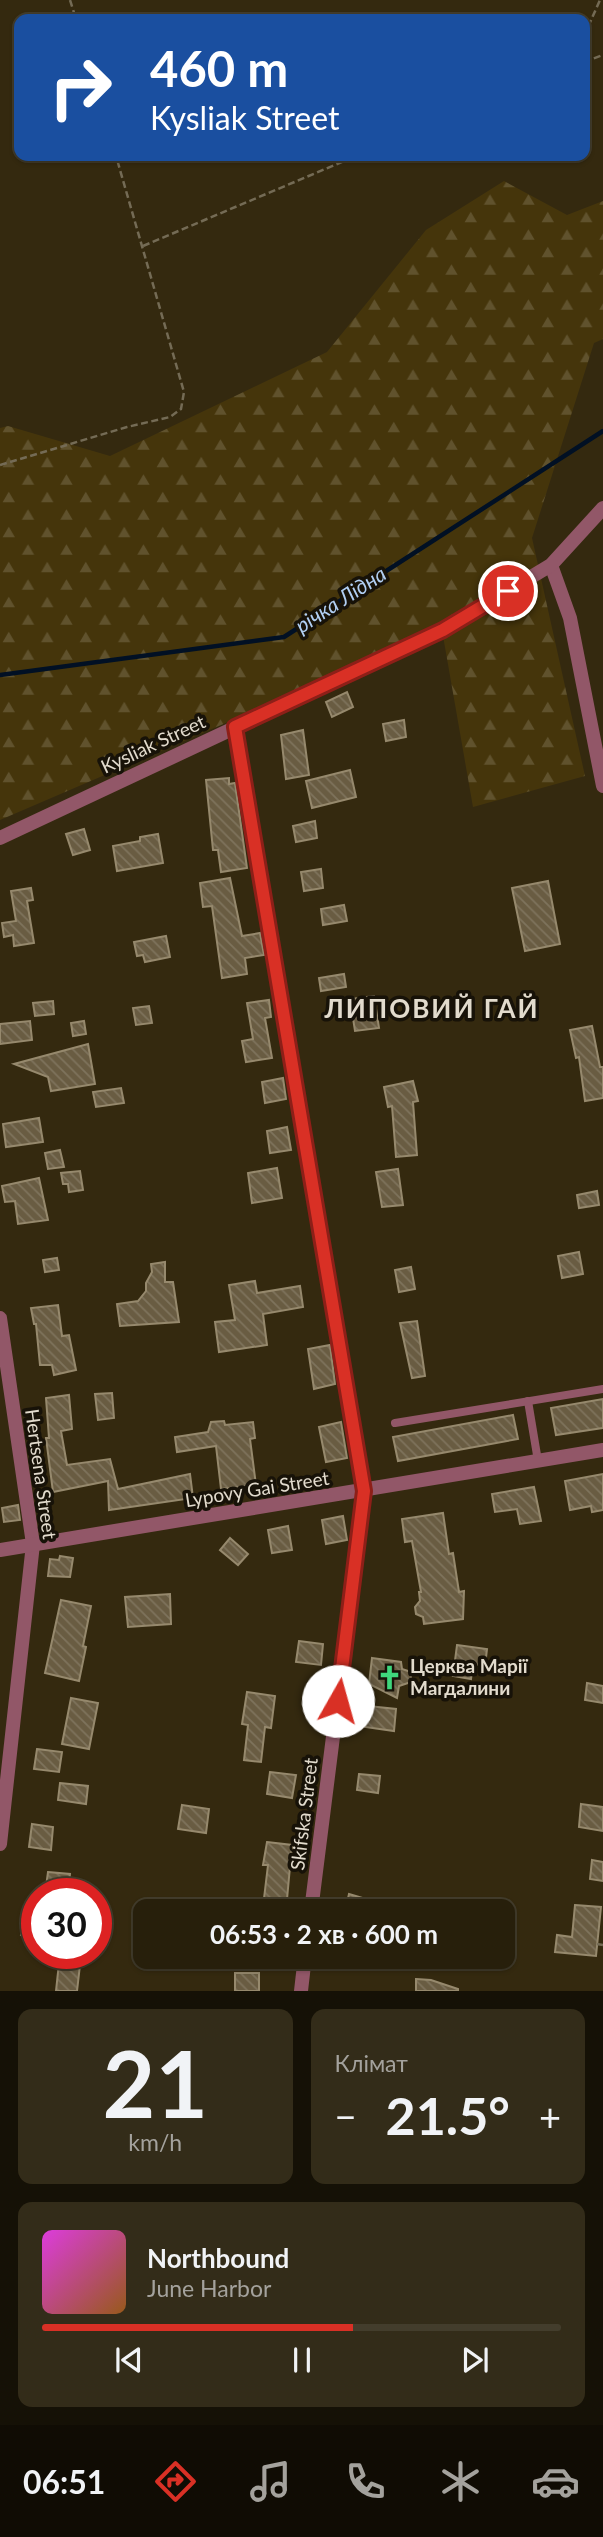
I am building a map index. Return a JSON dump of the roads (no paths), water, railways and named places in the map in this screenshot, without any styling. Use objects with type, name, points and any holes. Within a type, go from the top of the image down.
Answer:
[{"type":"street","name":"Kysliak Street","points":[[0,838],[443,630],[551,565],[603,508]]},
{"type":"street","points":[[551,565],[570,618],[603,786]]},
{"type":"street","name":"Skifska Street","points":[[235,727],[364,1491],[313,1899]]},
{"type":"street","name":"Hertsena Street","points":[[0,1318],[33,1545],[0,1844]]},
{"type":"street","name":"Lypovy Gai Street","points":[[0,1550],[603,1450]]},
{"type":"street","points":[[301,1991],[304,1969]]},
{"type":"lane","points":[[395,1423],[603,1389]]},
{"type":"lane","points":[[528,1401],[538,1461]]},
{"type":"waterway","name":"річка Лідна","points":[[0,675],[284,637],[603,431]]},
{"type":"place","name":"Церква Марії Магдалини","points":[[390,1677]]},
{"type":"district","name":"ЛИПОВИЙ ГАЙ","points":[[432,1009]]}]
